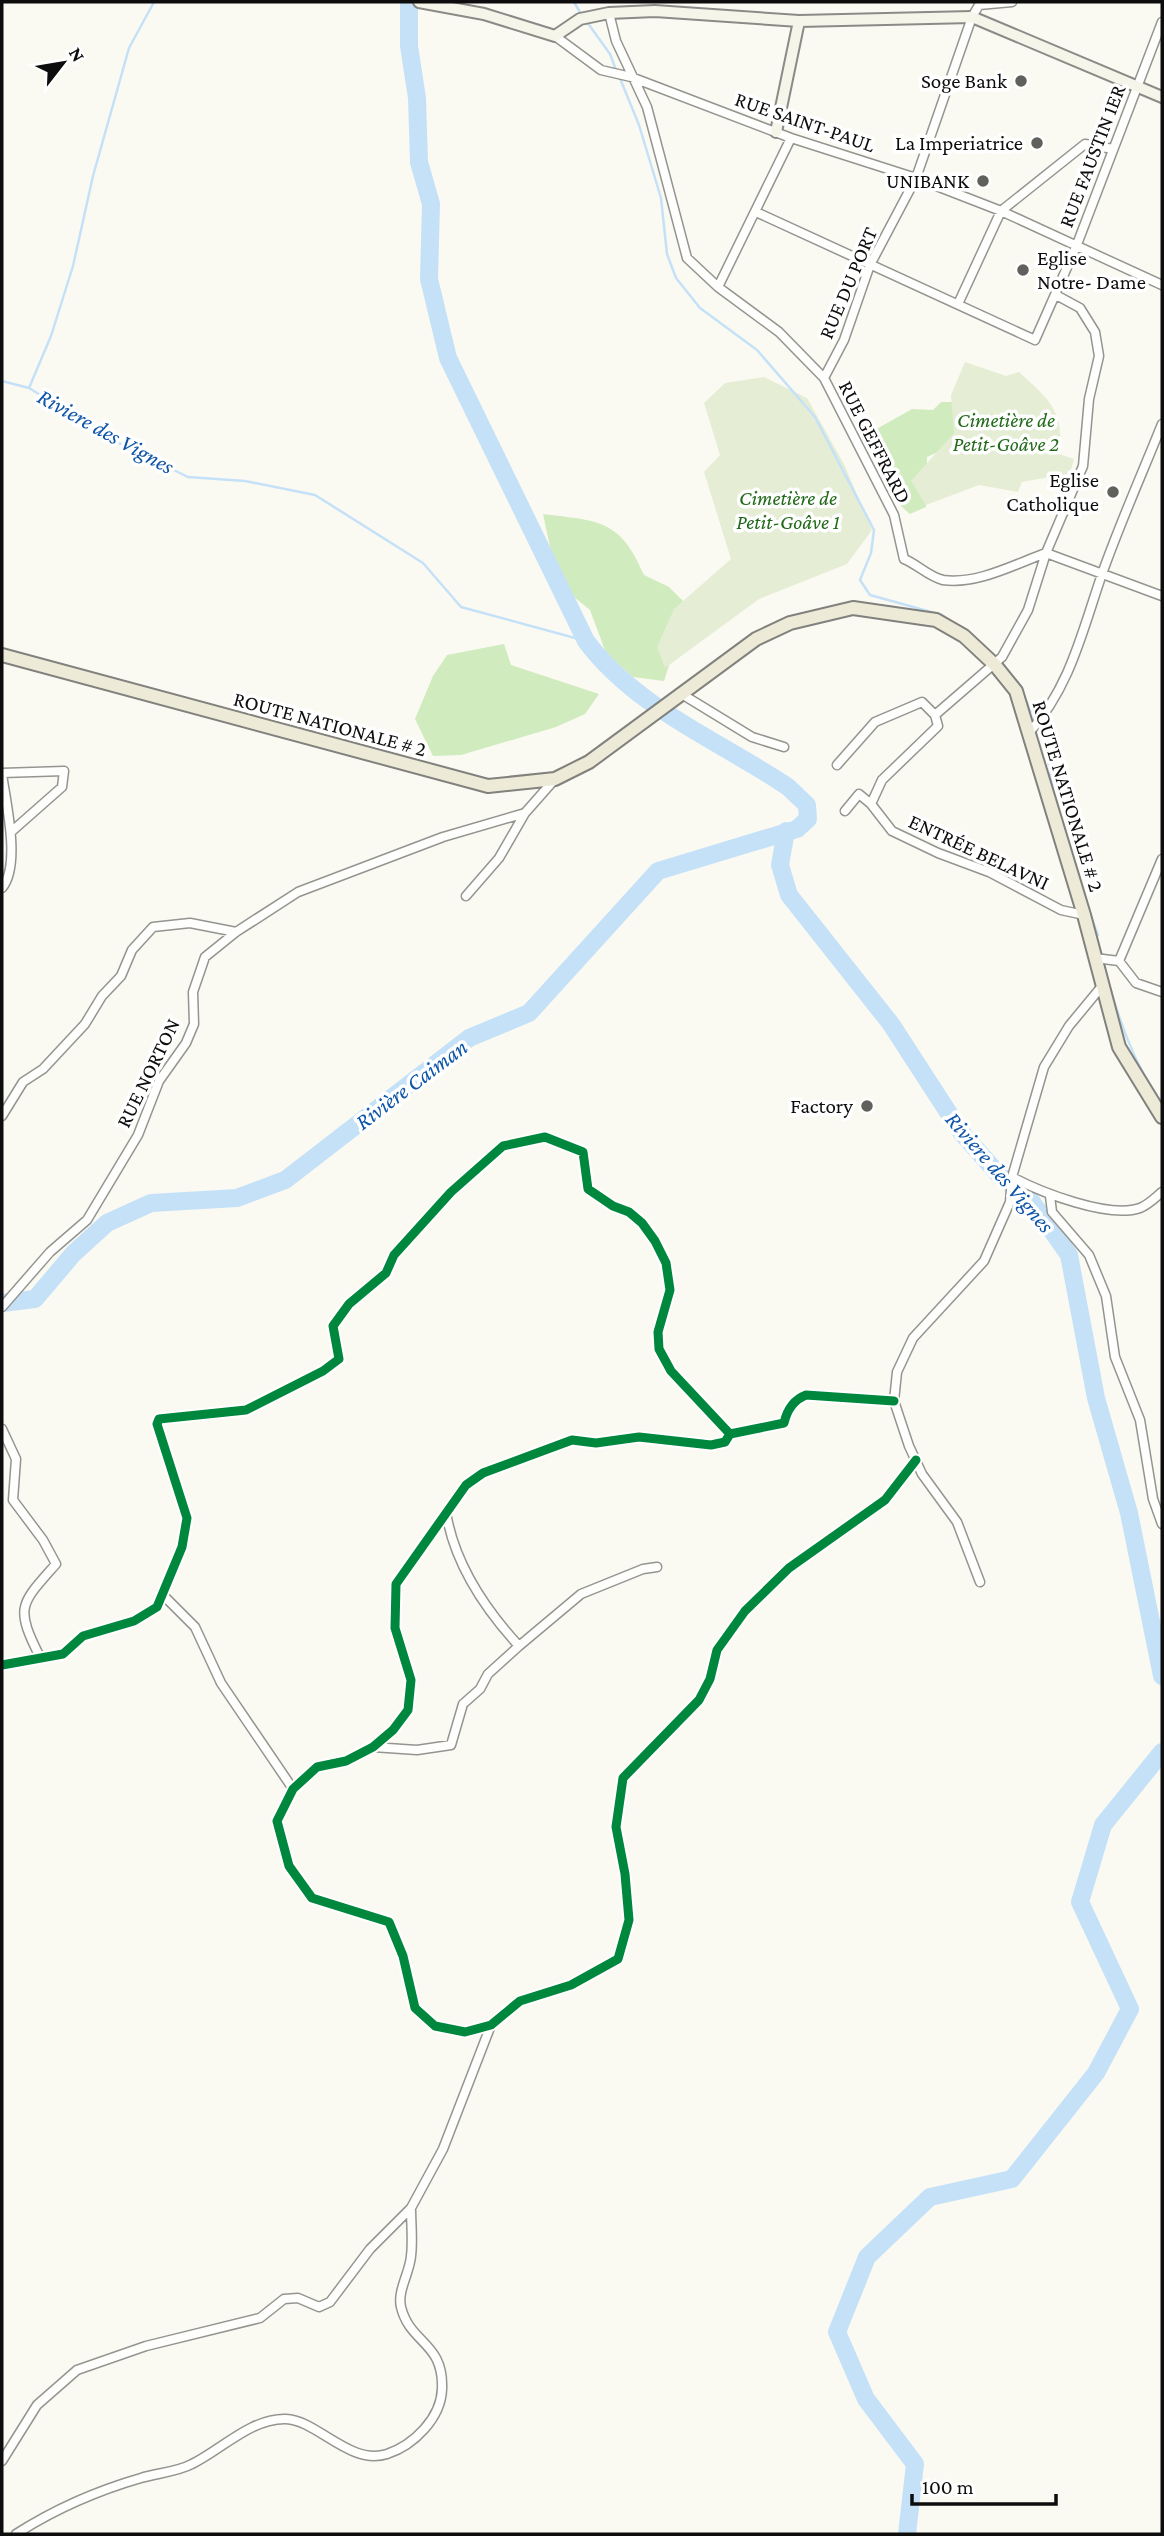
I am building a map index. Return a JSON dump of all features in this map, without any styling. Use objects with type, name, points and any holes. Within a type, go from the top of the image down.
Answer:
[{"type":"main road","name":"ROUTE NATIONALE # 2","points":[[2,655],[488,786],[555,779],[589,762],[637,724],[756,639],[790,623],[853,608],[936,620],[999,661],[1016,691],[1084,915],[1119,1047],[1162,1117]]},
{"type":"street","name":"RUE DU PORT","points":[[824,378],[844,340],[870,265],[916,178],[972,17],[979,5],[1012,2]]},
{"type":"street","points":[[422,3],[484,14],[555,36],[580,19],[605,15],[681,12],[799,21],[972,17],[1162,97]]},
{"type":"street","name":"RUE GEFFRARD","points":[[605,15],[647,107],[687,258],[718,287],[779,332],[824,378],[894,515],[904,559],[942,580],[993,573],[1046,553]]},
{"type":"street","points":[[776,132],[799,21]]},
{"type":"street","name":"RUE FAUSTIN 1ER","points":[[957,304],[1035,340],[1076,247],[1162,22]]},
{"type":"street","name":"RUE SAINT-PAUL","points":[[555,36],[601,70],[631,77],[791,138],[916,178],[1001,211],[1162,285]]},
{"type":"street","points":[[718,287],[791,138]]},
{"type":"street","points":[[757,212],[957,304],[1001,211],[1085,144],[1114,149]]},
{"type":"street","points":[[935,715],[999,661],[1028,610],[1046,553],[1083,466],[1089,399],[1099,356],[1095,332],[1080,308],[1056,295]]},
{"type":"street","points":[[1028,735],[1047,713],[1074,663],[1102,573],[1162,424]]},
{"type":"street","points":[[1046,553],[1162,596]]},
{"type":"street","points":[[679,694],[752,737],[784,747]]},
{"type":"street","points":[[836,765],[875,722],[922,702],[935,715],[938,726],[882,780],[872,804],[859,794],[845,811]]},
{"type":"street","points":[[2,888],[8,881],[11,832],[2,774],[64,771],[62,787],[11,832]]},
{"type":"street","points":[[466,896],[499,858],[525,813],[555,779]]},
{"type":"street","name":"ENTRÉE BELAVNI","points":[[872,804],[892,831],[938,853],[989,872],[1060,910],[1084,915]]},
{"type":"street","name":"RUE NORTON","points":[[2,1307],[50,1252],[88,1220],[138,1135],[159,1081],[186,1043],[194,1024],[193,992],[205,957],[236,932],[298,892],[443,837],[525,813]]},
{"type":"street","points":[[1119,961],[1162,859]]},
{"type":"street","points":[[2,1116],[23,1082],[43,1069],[85,1024],[102,996],[121,976],[132,950],[153,927],[190,923],[236,932]]},
{"type":"street","points":[[1095,958],[1119,961],[1136,983],[1162,992]]},
{"type":"street","points":[[980,1582],[957,1522],[916,1460],[894,1401],[897,1372],[913,1338],[984,1261],[1010,1202],[1012,1177],[1044,1067],[1069,1026],[1102,986]]},
{"type":"street","points":[[2,1665],[63,1654],[83,1636],[147,1615],[157,1607],[182,1547],[187,1518],[172,1478],[159,1419],[246,1410],[323,1371],[340,1359],[332,1326],[349,1304],[386,1273],[394,1255],[451,1192],[503,1146],[545,1137],[583,1152],[588,1189],[613,1206],[629,1212],[642,1223],[666,1262],[670,1290],[658,1332],[659,1349],[671,1371],[730,1434]]},
{"type":"street","points":[[1012,1177],[1050,1196],[1097,1208],[1136,1209],[1162,1192]]},
{"type":"street","points":[[1050,1196],[1052,1212],[1089,1255],[1102,1285],[1110,1312],[1115,1357],[1140,1420],[1153,1499],[1162,1524]]},
{"type":"street","points":[[894,1401],[806,1395],[798,1398],[786,1413],[784,1423],[730,1434],[725,1442],[711,1445],[653,1437],[596,1443],[572,1440],[483,1473],[466,1485],[396,1584],[395,1628],[411,1680],[408,1710],[393,1730],[373,1747],[346,1761],[317,1768],[293,1789],[277,1821],[289,1866],[312,1898],[389,1922],[403,1956],[415,2008],[435,2026],[465,2032],[491,2025],[520,2001],[571,1985],[618,1959],[629,1920],[617,1827],[618,1793],[623,1778],[699,1700],[710,1679],[721,1642],[745,1611],[789,1568],[886,1500],[916,1460]]},
{"type":"street","points":[[2,1429],[16,1459],[13,1500],[43,1540],[56,1564],[29,1592],[24,1605],[30,1638],[40,1657]]},
{"type":"street","points":[[446,1512],[462,1565],[493,1618],[519,1646]]},
{"type":"street","points":[[373,1747],[407,1751],[451,1745],[463,1704],[480,1689],[488,1674],[519,1646],[581,1594],[643,1569],[657,1567]]},
{"type":"street","points":[[162,1594],[195,1627],[221,1683],[293,1789]]},
{"type":"street","points":[[2,2461],[37,2406],[77,2370],[146,2346],[260,2318],[284,2299],[298,2298],[318,2307],[330,2302],[370,2249],[411,2208],[443,2149],[491,2025]]},
{"type":"street","points":[[16,2534],[47,2514],[88,2496],[191,2465],[219,2446],[266,2421],[289,2418],[369,2458],[389,2454],[413,2439],[432,2421],[442,2390],[439,2358],[404,2317],[400,2303],[411,2256],[411,2208]]},
{"type":"green space","name":"Cimetière de Petit-Goâve 2","points":[[965,362],[1006,376],[1019,372],[1039,390],[1057,416],[1060,427],[1059,454],[1074,459],[1069,477],[1060,475],[1022,482],[1018,492],[979,485],[926,505],[911,481],[954,433],[951,395]]},
{"type":"green space","name":"Cimetière de Petit-Goâve 1","points":[[764,377],[807,398],[844,464],[872,530],[847,564],[759,599],[665,668],[657,647],[674,609],[731,559],[704,472],[720,455],[704,403],[725,383]]},
{"type":"green space","points":[[941,402],[958,402],[963,441],[927,457],[926,507],[910,514],[889,489],[877,467],[866,435],[912,409],[933,410]]},
{"type":"green space","points":[[543,514],[606,526],[626,543],[644,575],[669,587],[688,606],[664,681],[633,677],[606,653],[590,610],[558,584]]},
{"type":"green space","points":[[504,644],[511,665],[599,694],[585,714],[556,727],[461,755],[433,756],[415,719],[433,676],[447,655]]},
{"type":"waterway","name":"Riviere des Vignes","points":[[154,2],[129,48],[93,176],[73,266],[51,336],[29,388],[115,441],[188,477],[245,481],[315,495],[423,563],[461,607],[586,641]]},
{"type":"waterway","name":"Rivière Caiman","points":[[2,1303],[35,1299],[73,1254],[107,1223],[151,1203],[237,1198],[285,1180],[469,1038],[529,1013],[658,871],[797,829],[808,819],[807,805],[788,787],[654,705],[607,665],[586,641],[448,358],[429,279],[431,204],[419,162],[417,98],[409,46],[409,2]]},
{"type":"waterway","points":[[574,2],[581,14]]},
{"type":"waterway","points":[[587,22],[610,54],[616,70]]},
{"type":"waterway","points":[[619,76],[639,125],[661,198],[667,254],[676,278],[700,308],[757,350],[815,417],[874,530],[871,553],[860,580],[870,595],[942,615],[951,622]]},
{"type":"waterway","points":[[2,381],[29,388]]},
{"type":"waterway","points":[[1024,696],[1045,742],[1054,796]]},
{"type":"waterway","name":"Riviere des Vignes","points":[[786,831],[780,865],[789,895],[891,1024],[961,1132],[999,1175],[1029,1198],[1069,1255],[1096,1398],[1129,1513],[1162,1676]]},
{"type":"waterway","points":[[1087,906],[1098,935]]},
{"type":"waterway","points":[[1105,972],[1135,1057],[1162,1103]]},
{"type":"waterway","name":"Riviere des Vignes","points":[[907,2534],[915,2464],[866,2399],[837,2332],[867,2257],[930,2197],[1012,2179],[1096,2073],[1130,2009],[1080,1902],[1103,1825],[1162,1752]]},
{"type":"cycle path","points":[[2,1665],[63,1654],[83,1636],[134,1621],[157,1607],[182,1547],[187,1518],[157,1424],[159,1419],[246,1410],[323,1371],[339,1359],[333,1326],[349,1304],[386,1273],[394,1255],[451,1192],[503,1146],[545,1137],[583,1152],[588,1189],[613,1206],[629,1212],[642,1223],[666,1263],[670,1290],[658,1332],[659,1349],[671,1371],[730,1434]]},
{"type":"cycle path","points":[[894,1401],[806,1395],[791,1406],[784,1423],[730,1434],[725,1442],[711,1445],[639,1437],[596,1443],[572,1440],[483,1473],[466,1485],[396,1584],[395,1628],[411,1680],[408,1710],[393,1730],[373,1747],[346,1761],[317,1767],[293,1789],[277,1821],[289,1866],[312,1898],[389,1922],[403,1956],[415,2008],[435,2026],[465,2032],[491,2025],[520,2001],[571,1985],[618,1959],[629,1920],[625,1874],[616,1827],[623,1778],[699,1700],[710,1679],[717,1650],[745,1611],[789,1568],[885,1500],[916,1460]]},
{"type":"place","name":"Soge Bank","points":[[1021,81]]},
{"type":"place","name":"La Imperiatrice","points":[[1037,143]]},
{"type":"place","name":"UNIBANK","points":[[983,181]]},
{"type":"place","name":"Eglise Notre- Dame","points":[[1023,270]]},
{"type":"place","name":"Eglise Catholique","points":[[1113,492]]},
{"type":"place","name":"Factory","points":[[867,1106]]}]
